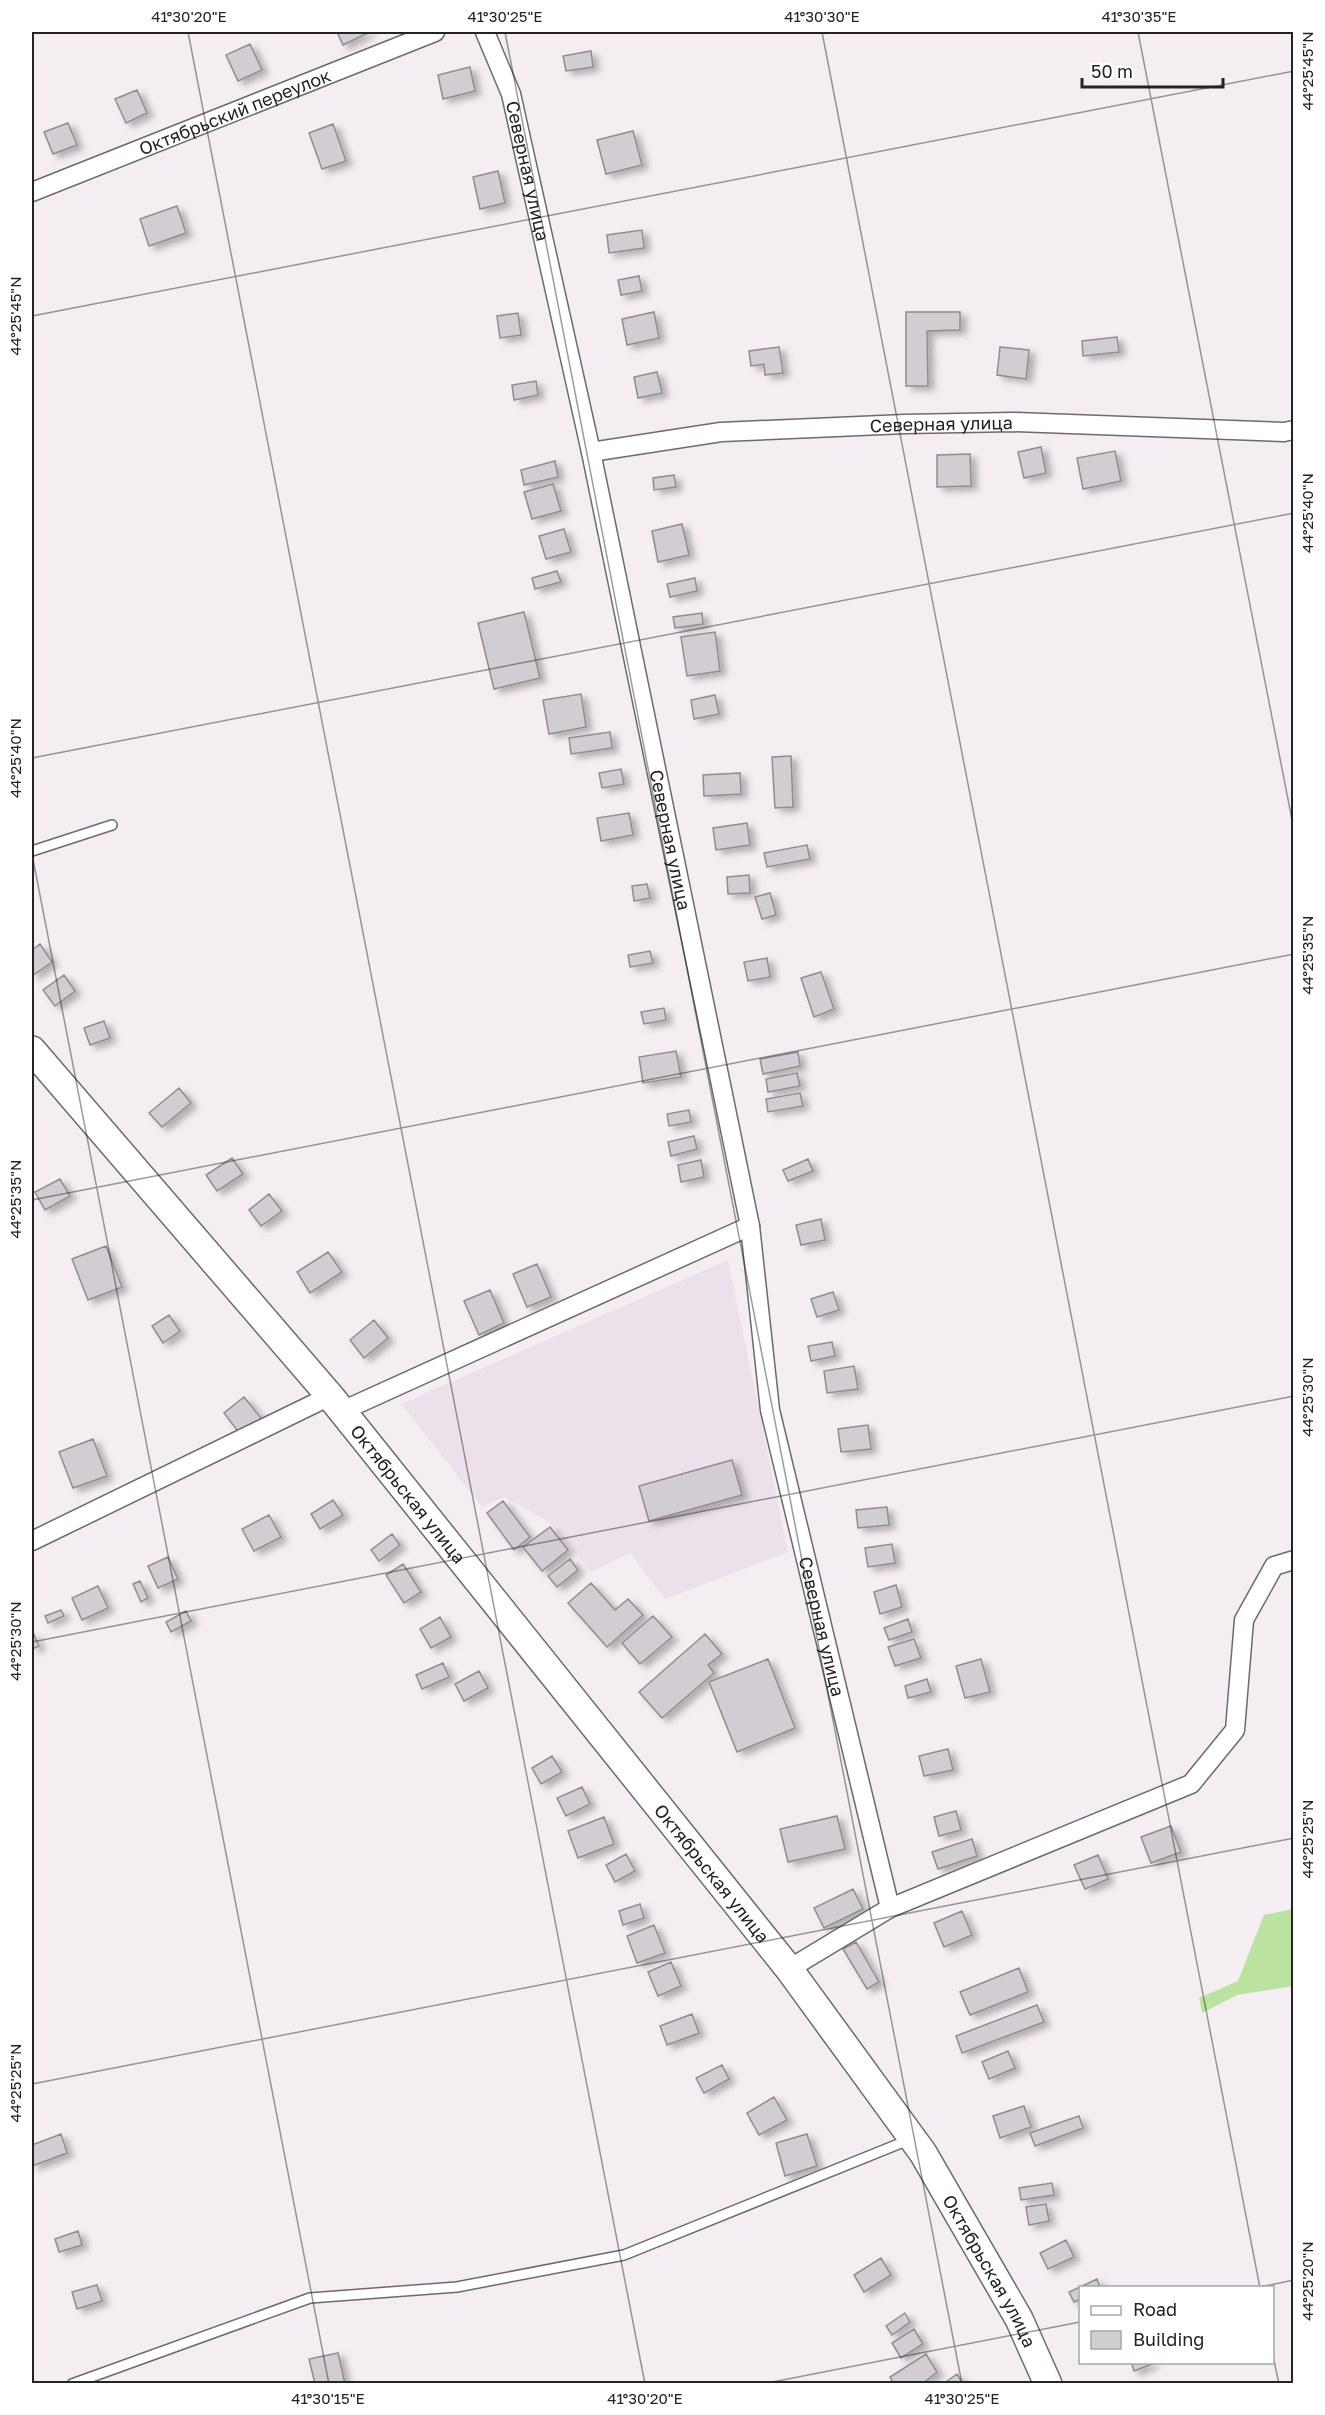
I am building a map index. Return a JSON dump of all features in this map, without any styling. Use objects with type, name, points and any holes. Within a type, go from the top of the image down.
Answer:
[{"type":"street","name":"Октябрьский переулок","points":[[32,192],[435,32]]},
{"type":"street","name":"Северная улица","points":[[485,32],[511,94],[591,452],[750,1226],[770,1410],[890,1908]]},
{"type":"street","name":"Северная улица","points":[[591,452],[721,432],[929,424],[1013,422],[1284,432],[1293,430]]},
{"type":"street","name":"Октябрьская улица","points":[[32,1050],[336,1403],[789,1969],[913,2139],[1019,2319],[1048,2384]]},
{"type":"street","points":[[32,1541],[336,1403],[750,1226]]},
{"type":"street","points":[[789,1969],[890,1908],[1191,1784],[1235,1730],[1244,1620],[1274,1566],[1293,1560]]},
{"type":"lane","points":[[32,851],[112,825]]},
{"type":"lane","points":[[72,2384],[310,2298],[457,2287],[624,2254],[913,2139]]},
{"type":"shaded area","points":[[728,1260],[788,1552],[665,1599],[630,1553],[591,1572],[549,1522],[504,1497],[482,1507],[401,1404]]},
{"type":"green space","points":[[1293,1909],[1293,1986],[1237,1995],[1202,2013],[1199,1998],[1238,1981],[1264,1915]]},
{"type":"building","points":[[337,32],[370,32],[343,45]]},
{"type":"building","points":[[250,44],[262,70],[238,81],[226,55]]},
{"type":"building","points":[[591,51],[593,67],[566,71],[563,56]]},
{"type":"building","points":[[470,67],[475,91],[443,99],[438,75]]},
{"type":"building","points":[[137,90],[147,113],[126,123],[115,99]]},
{"type":"building","points":[[68,123],[77,145],[53,154],[44,132]]},
{"type":"building","points":[[333,124],[346,161],[322,169],[309,133]]},
{"type":"building","points":[[633,131],[642,165],[606,174],[597,140]]},
{"type":"building","points":[[498,171],[505,203],[480,209],[473,177]]},
{"type":"building","points":[[177,206],[186,233],[149,246],[140,219]]},
{"type":"building","points":[[642,230],[644,248],[609,253],[607,235]]},
{"type":"building","points":[[639,276],[642,291],[621,295],[618,280]]},
{"type":"building","points":[[654,312],[659,338],[627,345],[622,319]]},
{"type":"building","points":[[906,312],[960,312],[960,330],[927,331],[928,386],[906,386]]},
{"type":"building","points":[[518,313],[521,335],[500,338],[497,316]]},
{"type":"building","points":[[1117,337],[1119,352],[1083,356],[1082,341]]},
{"type":"building","points":[[779,347],[783,373],[765,375],[764,364],[751,366],[749,351]]},
{"type":"building","points":[[1000,347],[1029,350],[1026,379],[997,375]]},
{"type":"building","points":[[657,372],[662,393],[638,398],[634,377]]},
{"type":"building","points":[[536,381],[538,395],[514,400],[512,385]]},
{"type":"building","points":[[1041,447],[1046,473],[1024,478],[1018,452]]},
{"type":"building","points":[[1115,451],[1121,481],[1083,489],[1077,458]]},
{"type":"building","points":[[970,454],[971,486],[937,487],[937,455]]},
{"type":"building","points":[[555,461],[558,477],[524,485],[521,470]]},
{"type":"building","points":[[674,475],[676,487],[654,490],[653,478]]},
{"type":"building","points":[[553,484],[561,511],[532,519],[524,492]]},
{"type":"building","points":[[682,524],[689,555],[658,562],[652,531]]},
{"type":"building","points":[[564,529],[571,552],[546,559],[539,536]]},
{"type":"building","points":[[557,571],[561,582],[535,589],[532,578]]},
{"type":"building","points":[[695,578],[697,591],[670,597],[667,584]]},
{"type":"building","points":[[524,612],[540,678],[494,689],[478,623]]},
{"type":"building","points":[[702,613],[703,624],[675,628],[673,617]]},
{"type":"building","points":[[715,632],[720,671],[687,676],[681,637]]},
{"type":"building","points":[[581,694],[586,727],[549,734],[543,700]]},
{"type":"building","points":[[715,695],[719,714],[694,719],[691,700]]},
{"type":"building","points":[[610,732],[612,748],[571,754],[569,738]]},
{"type":"building","points":[[791,756],[793,807],[775,808],[772,757]]},
{"type":"building","points":[[621,769],[624,784],[602,788],[599,773]]},
{"type":"building","points":[[740,773],[741,794],[704,796],[703,775]]},
{"type":"building","points":[[629,813],[633,835],[601,841],[597,818]]},
{"type":"building","points":[[747,823],[750,845],[716,850],[713,828]]},
{"type":"building","points":[[807,845],[810,859],[767,867],[764,853]]},
{"type":"building","points":[[749,875],[750,893],[728,894],[727,877]]},
{"type":"building","points":[[647,884],[650,898],[634,901],[632,886]]},
{"type":"building","points":[[770,893],[776,915],[762,919],[755,897]]},
{"type":"building","points":[[40,944],[52,962],[32,976],[32,950]]},
{"type":"building","points":[[650,951],[653,963],[630,967],[628,955]]},
{"type":"building","points":[[767,958],[770,977],[748,981],[744,962]]},
{"type":"building","points":[[821,972],[834,1009],[814,1017],[801,978]]},
{"type":"building","points":[[64,975],[75,991],[55,1006],[43,990]]},
{"type":"building","points":[[664,1008],[666,1020],[644,1024],[641,1012]]},
{"type":"building","points":[[104,1021],[110,1038],[90,1045],[84,1028]]},
{"type":"building","points":[[676,1051],[681,1077],[643,1083],[639,1057]]},
{"type":"building","points":[[798,1052],[800,1066],[763,1074],[760,1059]]},
{"type":"building","points":[[797,1073],[800,1086],[768,1092],[766,1079]]},
{"type":"building","points":[[179,1088],[191,1103],[162,1127],[149,1113]]},
{"type":"building","points":[[800,1093],[803,1106],[768,1112],[766,1099]]},
{"type":"building","points":[[689,1110],[691,1122],[669,1126],[667,1114]]},
{"type":"building","points":[[694,1136],[697,1149],[671,1156],[668,1142]]},
{"type":"building","points":[[232,1158],[243,1174],[217,1191],[206,1175]]},
{"type":"building","points":[[808,1159],[813,1171],[788,1181],[783,1170]]},
{"type":"building","points":[[701,1160],[704,1177],[681,1182],[678,1165]]},
{"type":"building","points":[[60,1179],[70,1196],[45,1210],[35,1192]]},
{"type":"building","points":[[269,1194],[282,1211],[261,1226],[249,1210]]},
{"type":"building","points":[[821,1219],[825,1240],[801,1245],[796,1225]]},
{"type":"building","points":[[106,1246],[122,1287],[88,1300],[72,1259]]},
{"type":"building","points":[[328,1252],[342,1272],[310,1293],[297,1272]]},
{"type":"building","points":[[537,1264],[551,1297],[527,1307],[513,1274]]},
{"type":"building","points":[[490,1290],[504,1323],[479,1335],[464,1301]]},
{"type":"building","points":[[833,1292],[839,1310],[817,1317],[811,1299]]},
{"type":"building","points":[[169,1315],[180,1331],[163,1343],[152,1326]]},
{"type":"building","points":[[374,1320],[388,1338],[364,1358],[350,1340]]},
{"type":"building","points":[[832,1342],[835,1356],[811,1361],[808,1346]]},
{"type":"building","points":[[854,1366],[858,1389],[827,1393],[824,1371]]},
{"type":"building","points":[[244,1397],[261,1418],[240,1434],[224,1413]]},
{"type":"building","points":[[868,1425],[871,1449],[841,1452],[838,1429]]},
{"type":"building","points":[[93,1439],[107,1476],[73,1488],[59,1452]]},
{"type":"building","points":[[732,1460],[742,1495],[649,1521],[639,1486]]},
{"type":"building","points":[[333,1500],[343,1515],[320,1529],[311,1514]]},
{"type":"building","points":[[503,1501],[530,1537],[514,1550],[487,1513]]},
{"type":"building","points":[[887,1507],[889,1525],[858,1528],[856,1510]]},
{"type":"building","points":[[269,1515],[281,1537],[254,1551],[242,1529]]},
{"type":"building","points":[[550,1527],[568,1550],[542,1571],[523,1547]]},
{"type":"building","points":[[392,1534],[400,1545],[379,1561],[371,1550]]},
{"type":"building","points":[[892,1544],[895,1563],[868,1567],[865,1548]]},
{"type":"building","points":[[168,1557],[178,1579],[158,1588],[148,1566]]},
{"type":"building","points":[[570,1559],[578,1570],[557,1587],[548,1576]]},
{"type":"building","points":[[403,1564],[421,1592],[404,1603],[386,1575]]},
{"type":"building","points":[[140,1581],[148,1598],[141,1602],[133,1584]]},
{"type":"building","points":[[591,1583],[615,1610],[628,1599],[643,1615],[607,1647],[568,1603]]},
{"type":"building","points":[[896,1585],[902,1607],[880,1614],[874,1592]]},
{"type":"building","points":[[98,1586],[108,1608],[82,1620],[72,1598]]},
{"type":"building","points":[[61,1610],[64,1616],[48,1623],[45,1616]]},
{"type":"building","points":[[186,1611],[191,1621],[171,1632],[166,1622]]},
{"type":"building","points":[[653,1616],[672,1637],[640,1664],[622,1643]]},
{"type":"building","points":[[440,1617],[451,1637],[431,1648],[420,1629]]},
{"type":"building","points":[[908,1619],[912,1632],[889,1640],[884,1628]]},
{"type":"building","points":[[32,1633],[39,1646],[32,1649]]},
{"type":"building","points":[[705,1634],[722,1654],[708,1665],[714,1673],[662,1718],[639,1692]]},
{"type":"building","points":[[914,1639],[921,1658],[895,1666],[888,1647]]},
{"type":"building","points":[[768,1659],[795,1728],[737,1752],[709,1682]]},
{"type":"building","points":[[981,1659],[990,1692],[965,1698],[956,1666]]},
{"type":"building","points":[[443,1663],[449,1677],[422,1689],[416,1675]]},
{"type":"building","points":[[479,1671],[488,1688],[464,1701],[455,1684]]},
{"type":"building","points":[[927,1679],[931,1692],[908,1698],[905,1686]]},
{"type":"building","points":[[948,1749],[953,1770],[924,1776],[919,1756]]},
{"type":"building","points":[[552,1756],[562,1772],[541,1784],[532,1768]]},
{"type":"building","points":[[582,1787],[590,1804],[566,1816],[557,1798]]},
{"type":"building","points":[[956,1811],[961,1830],[939,1836],[934,1817]]},
{"type":"building","points":[[837,1816],[845,1849],[788,1862],[780,1829]]},
{"type":"building","points":[[604,1817],[614,1844],[578,1858],[568,1831]]},
{"type":"building","points":[[1171,1826],[1181,1852],[1151,1863],[1141,1837]]},
{"type":"building","points":[[972,1839],[977,1856],[938,1869],[932,1852]]},
{"type":"building","points":[[626,1854],[635,1871],[615,1882],[606,1865]]},
{"type":"building","points":[[1098,1855],[1108,1879],[1085,1889],[1074,1865]]},
{"type":"building","points":[[853,1889],[863,1909],[824,1928],[814,1908]]},
{"type":"building","points":[[640,1904],[644,1918],[623,1925],[619,1911]]},
{"type":"building","points":[[962,1911],[972,1935],[944,1947],[934,1923]]},
{"type":"building","points":[[654,1925],[665,1953],[637,1963],[627,1936]]},
{"type":"building","points":[[856,1942],[879,1982],[867,1989],[843,1949]]},
{"type":"building","points":[[671,1962],[681,1986],[658,1996],[648,1972]]},
{"type":"building","points":[[1019,1968],[1028,1992],[970,2015],[960,1992]]},
{"type":"building","points":[[1037,2005],[1044,2022],[962,2053],[956,2036]]},
{"type":"building","points":[[692,2014],[699,2033],[667,2045],[660,2026]]},
{"type":"building","points":[[1008,2051],[1015,2068],[989,2079],[982,2062]]},
{"type":"building","points":[[722,2065],[729,2079],[704,2093],[696,2078]]},
{"type":"building","points":[[774,2097],[787,2120],[759,2135],[747,2113]]},
{"type":"building","points":[[1024,2106],[1031,2127],[1000,2138],[993,2116]]},
{"type":"building","points":[[1079,2116],[1083,2128],[1035,2146],[1030,2133]]},
{"type":"building","points":[[61,2134],[67,2153],[32,2166],[32,2145]]},
{"type":"building","points":[[807,2134],[817,2166],[785,2176],[776,2143]]},
{"type":"building","points":[[1052,2183],[1054,2195],[1021,2200],[1019,2188]]},
{"type":"building","points":[[1046,2204],[1049,2221],[1029,2225],[1026,2207]]},
{"type":"building","points":[[78,2231],[82,2245],[59,2252],[55,2239]]},
{"type":"building","points":[[1066,2240],[1074,2257],[1048,2269],[1040,2253]]},
{"type":"building","points":[[881,2258],[891,2275],[864,2292],[854,2275]]},
{"type":"building","points":[[1097,2279],[1099,2286],[1082,2286]]},
{"type":"building","points":[[97,2285],[102,2301],[77,2309],[72,2292]]},
{"type":"building","points":[[1079,2287],[1079,2300],[1074,2302],[1069,2292]]},
{"type":"building","points":[[905,2313],[910,2322],[892,2335],[886,2326]]},
{"type":"building","points":[[914,2329],[923,2344],[901,2358],[892,2343]]},
{"type":"building","points":[[338,2353],[345,2384],[315,2384],[309,2359]]},
{"type":"building","points":[[926,2354],[937,2372],[922,2384],[894,2384],[890,2377]]},
{"type":"building","points":[[1132,2364],[1152,2364],[1134,2371]]},
{"type":"building","points":[[957,2374],[963,2384],[943,2384]]}]
